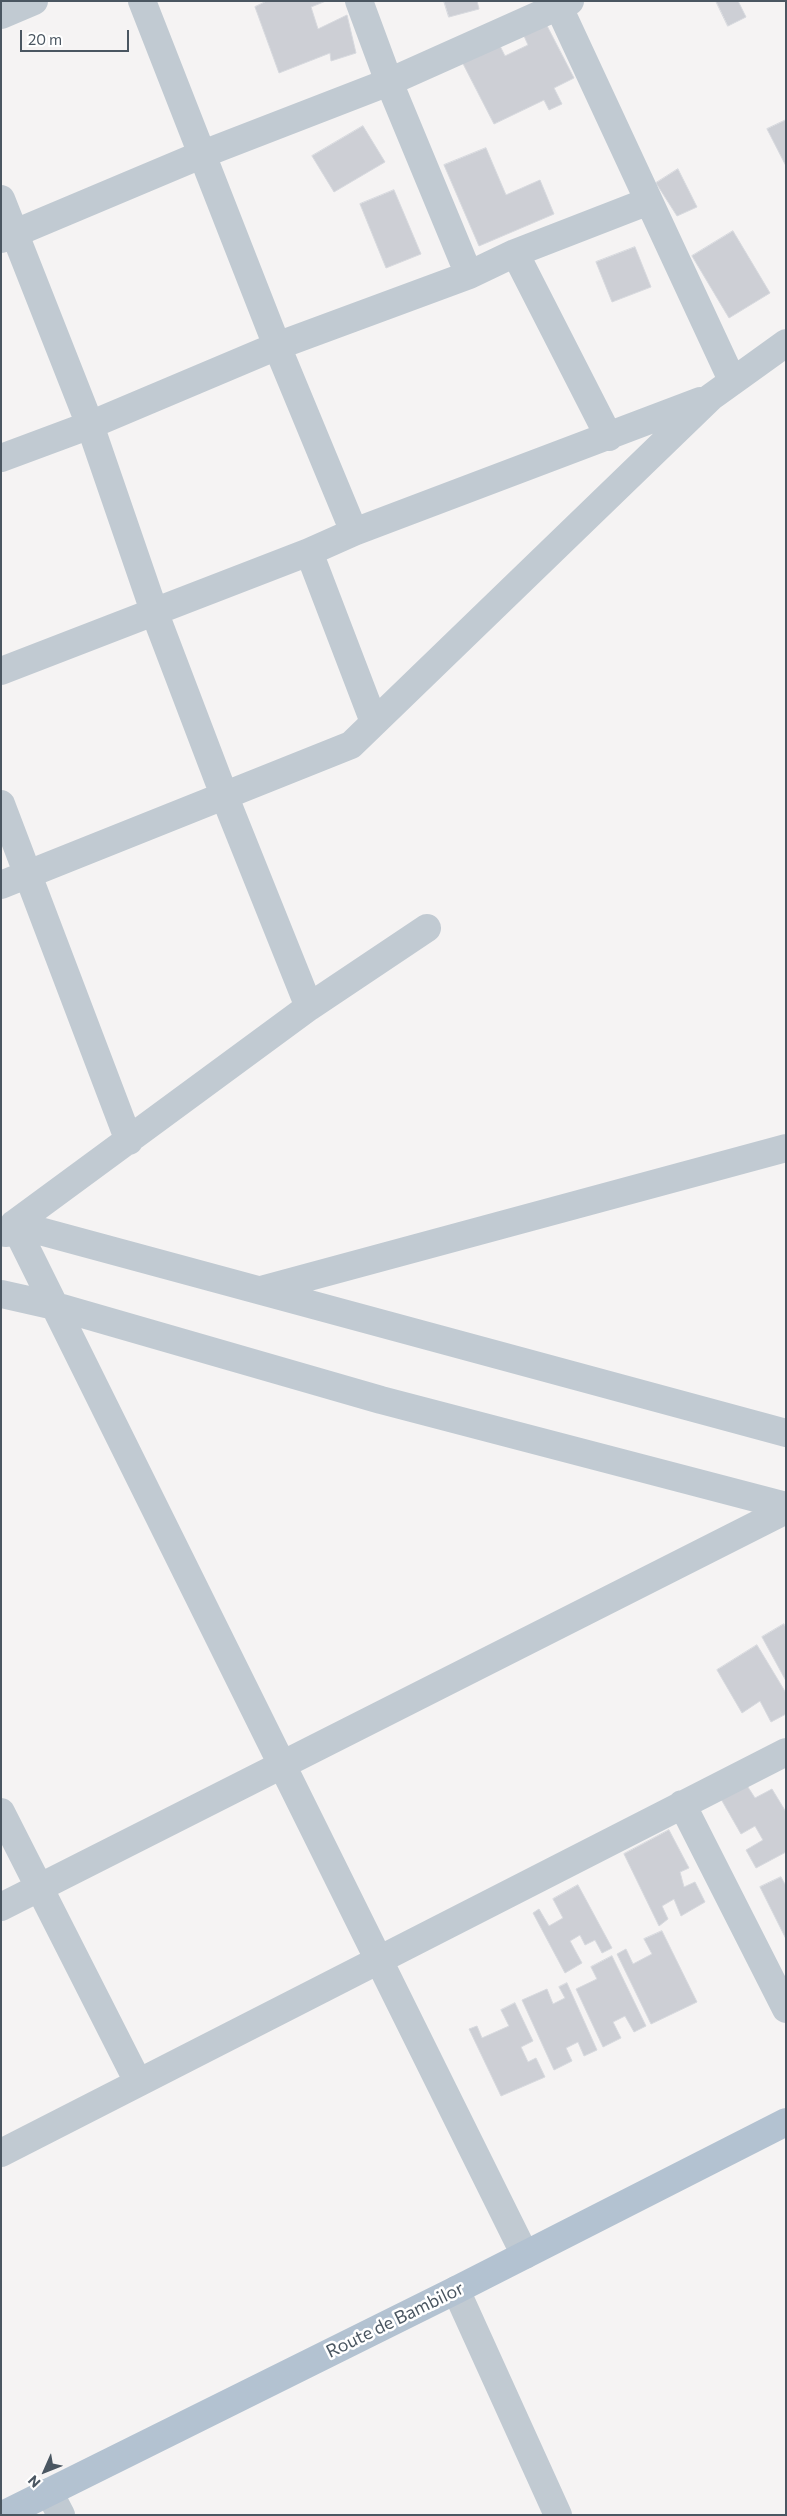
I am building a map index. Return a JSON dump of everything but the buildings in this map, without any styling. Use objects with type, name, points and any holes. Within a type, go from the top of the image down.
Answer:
[{"type":"main road","name":"Route de Bambilor","points":[[3,2515],[55,2503],[456,2290],[786,2122]]},
{"type":"street","points":[[1,15],[34,1]]},
{"type":"street","points":[[142,1],[277,346],[354,532]]},
{"type":"street","points":[[359,1],[389,82],[469,275]]},
{"type":"street","points":[[8,236],[203,154],[389,82],[561,3],[649,202],[732,380]]},
{"type":"street","points":[[1,199],[8,236],[90,425],[154,611],[224,795],[310,1008]]},
{"type":"street","points":[[1,458],[90,425],[277,346],[469,275],[515,253],[649,202]]},
{"type":"street","points":[[515,253],[609,436]]},
{"type":"street","points":[[1,885],[351,746],[711,397],[732,380],[786,343]]},
{"type":"street","points":[[1,671],[309,552],[354,532],[711,397]]},
{"type":"street","points":[[309,552],[374,722]]},
{"type":"street","points":[[1,804],[129,1141]]},
{"type":"street","points":[[8,1231],[310,1008],[426,928]]},
{"type":"street","points":[[260,1290],[786,1148]]},
{"type":"street","points":[[8,1231],[260,1290],[786,1433]]},
{"type":"street","points":[[8,1231],[55,1306],[525,2255]]},
{"type":"street","points":[[1,1294],[55,1306],[381,1400],[786,1508]]},
{"type":"street","points":[[1,1907],[786,1508]]},
{"type":"street","points":[[1,2153],[786,1752]]},
{"type":"street","points":[[682,1804],[786,2009]]},
{"type":"street","points":[[1,1812],[138,2082]]},
{"type":"street","points":[[456,2290],[558,2515]]}]
